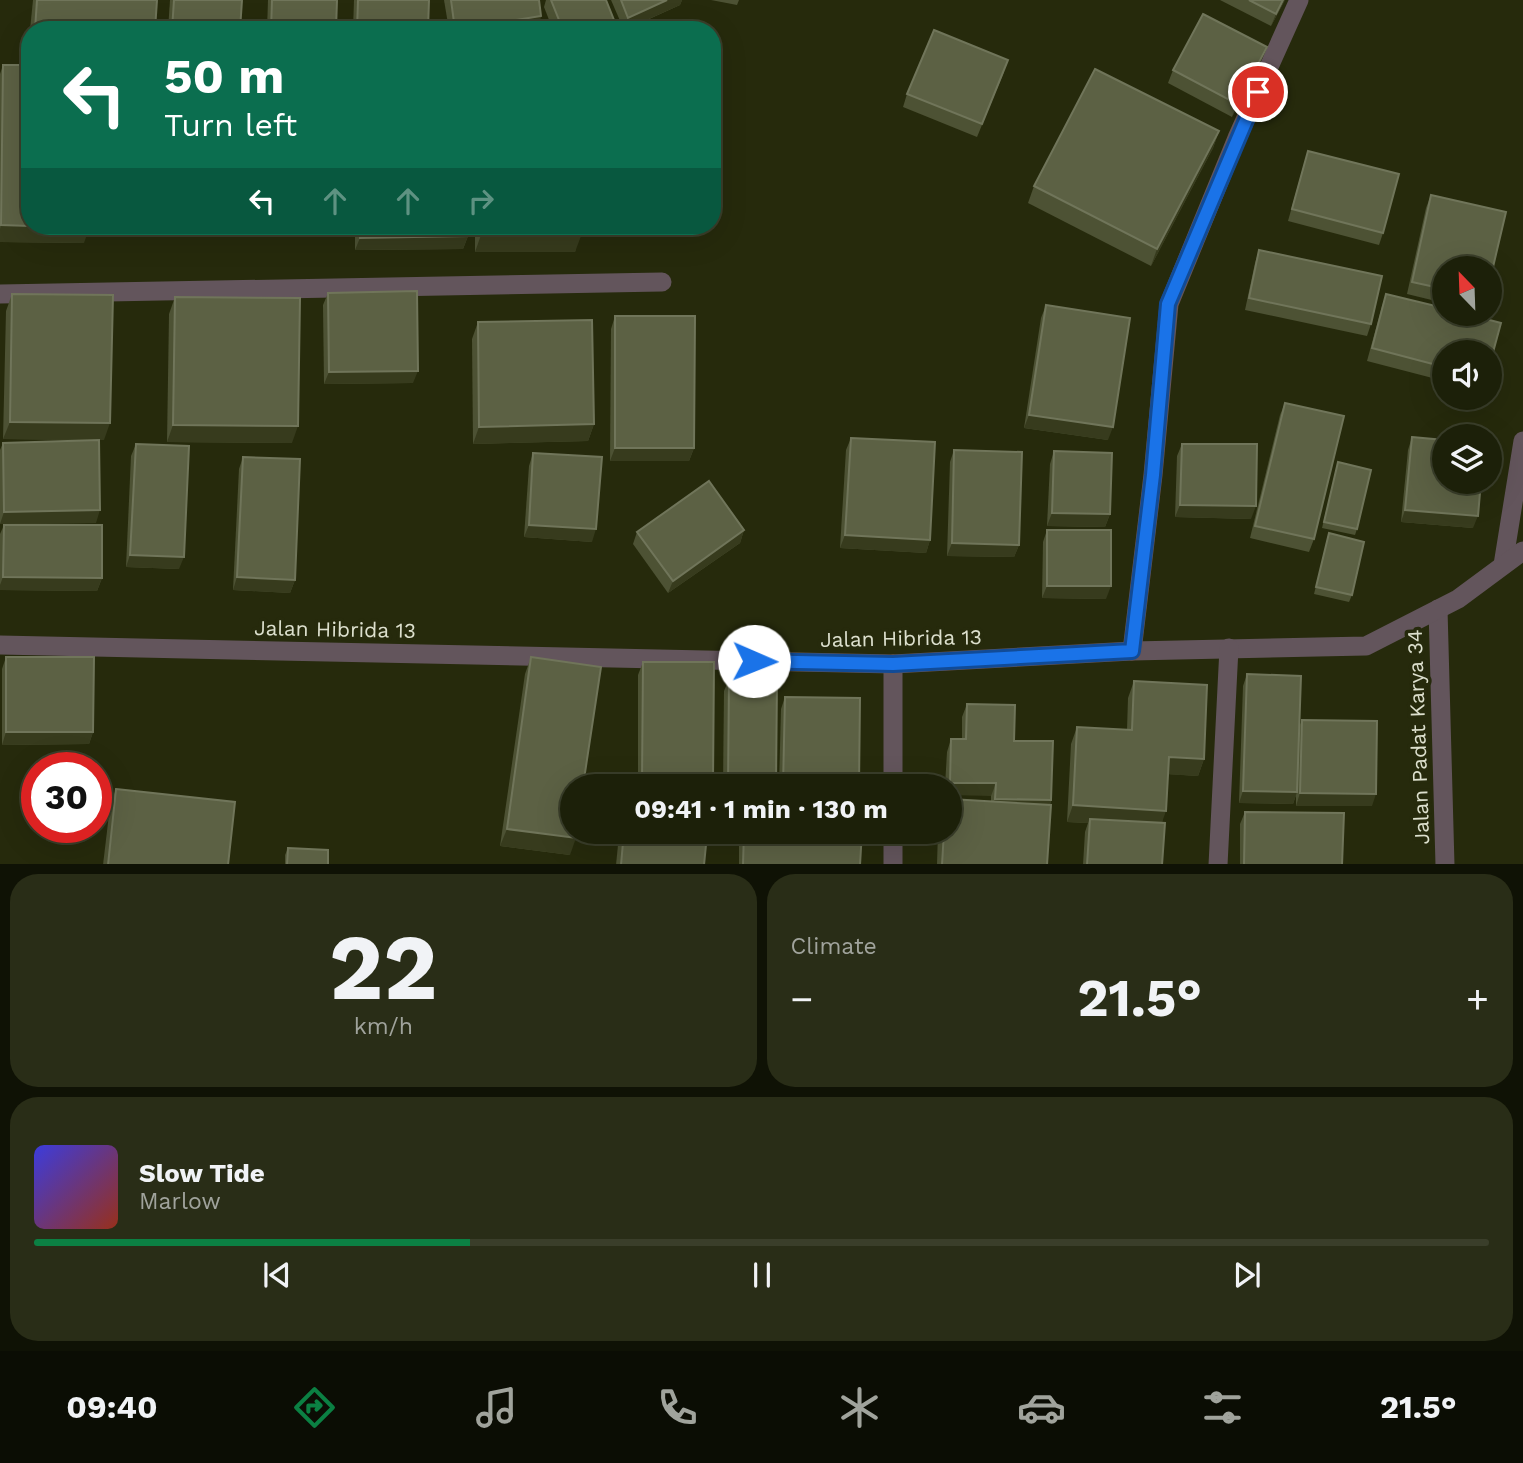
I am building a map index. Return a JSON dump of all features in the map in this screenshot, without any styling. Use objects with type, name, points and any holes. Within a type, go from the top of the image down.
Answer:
[{"type":"street","points":[[1132,651],[1153,475],[1168,304],[1237,138],[1300,0]]},
{"type":"street","points":[[0,294],[662,282]]},
{"type":"street","points":[[1503,565],[1523,441]]},
{"type":"street","name":"Jalan Hibrida 13","points":[[0,645],[893,664],[1132,651],[1366,646],[1458,598],[1523,551]]},
{"type":"street","name":"Jalan Padat Karya 34","points":[[1438,609],[1445,864]]},
{"type":"street","points":[[1218,864],[1229,648]]},
{"type":"street","points":[[893,664],[893,774]]},
{"type":"street","points":[[892,864],[893,844]]},
{"type":"building","points":[[37,0],[157,0],[156,21],[36,21]]},
{"type":"building","points":[[174,0],[242,0],[241,21],[173,21]]},
{"type":"building","points":[[272,0],[337,0],[336,21],[271,21]]},
{"type":"building","points":[[358,0],[429,0],[428,21],[357,21]]},
{"type":"building","points":[[451,0],[539,0],[541,16],[510,21],[454,21]]},
{"type":"building","points":[[551,0],[606,0],[614,21],[559,21]]},
{"type":"building","points":[[621,0],[667,0],[628,18]]},
{"type":"building","points":[[1249,0],[1283,0],[1276,14]]},
{"type":"building","points":[[1203,14],[1267,47],[1237,104],[1173,70]]},
{"type":"building","points":[[934,30],[1008,60],[982,124],[907,94]]},
{"type":"building","points":[[3,65],[21,65],[21,226],[1,225]]},
{"type":"building","points":[[1095,69],[1219,131],[1157,249],[1034,186]]},
{"type":"building","points":[[1308,151],[1399,174],[1383,233],[1292,209]]},
{"type":"building","points":[[1431,195],[1506,212],[1496,256],[1432,256],[1432,286],[1412,282]]},
{"type":"building","points":[[360,235],[468,236],[360,238]]},
{"type":"building","points":[[481,235],[581,235],[581,236]]},
{"type":"building","points":[[1259,250],[1382,276],[1371,324],[1249,298]]},
{"type":"building","points":[[417,291],[418,371],[329,372],[328,293]]},
{"type":"building","points":[[12,294],[113,295],[110,423],[10,422]]},
{"type":"building","points":[[1386,294],[1432,305],[1432,326],[1500,326],[1496,340],[1432,340],[1432,364],[1372,348]]},
{"type":"building","points":[[175,297],[300,298],[298,426],[173,425]]},
{"type":"building","points":[[1046,305],[1130,318],[1113,427],[1029,415]]},
{"type":"building","points":[[615,316],[695,316],[694,448],[615,448]]},
{"type":"building","points":[[592,320],[594,424],[479,427],[478,322]]},
{"type":"building","points":[[1285,403],[1344,416],[1314,539],[1255,526]]},
{"type":"building","points":[[1412,437],[1432,439],[1432,494],[1480,494],[1478,516],[1405,510]]},
{"type":"building","points":[[851,438],[935,442],[930,540],[845,535]]},
{"type":"building","points":[[99,440],[100,510],[4,512],[3,443]]},
{"type":"building","points":[[136,444],[189,446],[184,557],[130,555]]},
{"type":"building","points":[[1182,444],[1257,444],[1256,506],[1180,505]]},
{"type":"building","points":[[954,450],[1022,452],[1019,545],[952,543]]},
{"type":"building","points":[[1054,451],[1112,453],[1110,514],[1052,513]]},
{"type":"building","points":[[533,453],[602,457],[596,529],[529,525]]},
{"type":"building","points":[[243,457],[300,459],[295,580],[237,577]]},
{"type":"building","points":[[1338,462],[1371,470],[1357,529],[1324,522]]},
{"type":"building","points":[[709,481],[744,530],[673,581],[637,532]]},
{"type":"building","points":[[4,525],[102,525],[102,578],[3,577]]},
{"type":"building","points":[[1047,530],[1111,530],[1111,586],[1047,586]]},
{"type":"building","points":[[1329,533],[1364,542],[1352,595],[1316,587]]},
{"type":"building","points":[[6,657],[94,657],[93,732],[6,732]]},
{"type":"building","points":[[531,657],[601,667],[585,774],[560,774],[560,836],[507,829]]},
{"type":"building","points":[[643,662],[714,662],[713,774],[642,774]]},
{"type":"building","points":[[1247,674],[1301,676],[1297,792],[1243,791]]},
{"type":"building","points":[[729,679],[777,679],[776,774],[728,774]]},
{"type":"building","points":[[1134,681],[1207,685],[1204,759],[1169,757],[1166,811],[1073,805],[1077,727],[1132,730]]},
{"type":"building","points":[[785,697],[860,698],[859,774],[783,774]]},
{"type":"building","points":[[967,704],[1015,705],[1014,741],[1053,741],[1051,800],[995,799],[996,783],[962,783],[962,774],[950,774],[951,739],[966,739]]},
{"type":"building","points":[[1302,720],[1377,721],[1376,794],[1300,793]]},
{"type":"building","points":[[116,789],[235,802],[228,864],[108,864]]},
{"type":"building","points":[[962,800],[1051,805],[1047,864],[942,864],[943,844],[962,844]]},
{"type":"building","points":[[1245,812],[1344,813],[1342,864],[1244,864]]},
{"type":"building","points":[[1090,819],[1165,823],[1162,864],[1087,864]]},
{"type":"building","points":[[623,844],[706,844],[704,864],[621,864]]},
{"type":"building","points":[[744,844],[861,844],[860,864],[743,864]]},
{"type":"building","points":[[288,848],[328,850],[328,864],[287,864]]},
{"type":"route","points":[[754,661],[893,664],[1132,651],[1153,475],[1168,304],[1258,92]]}]
